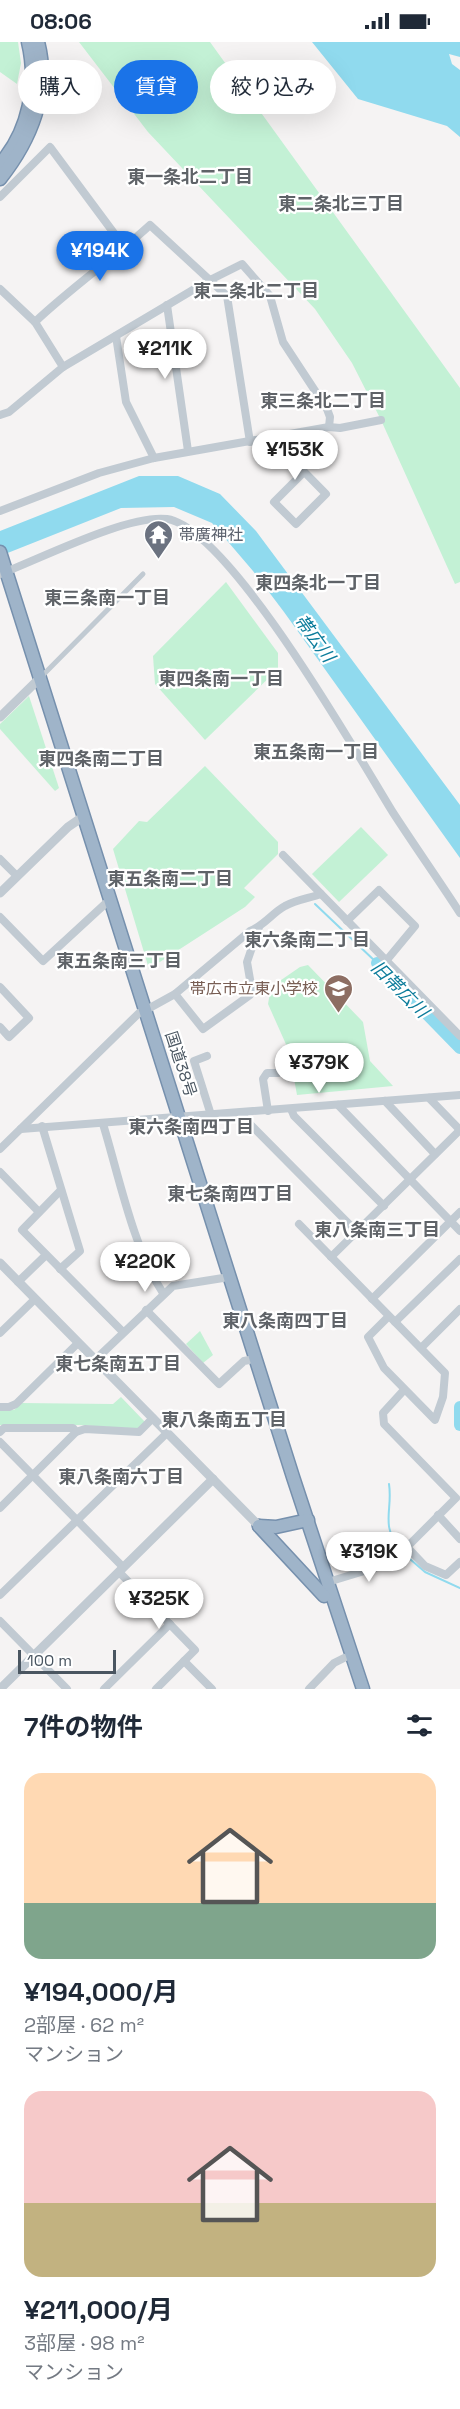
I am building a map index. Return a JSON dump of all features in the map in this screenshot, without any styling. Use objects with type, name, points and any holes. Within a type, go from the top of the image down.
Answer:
[{"type":"highway","points":[[0,164],[14,145],[28,108],[33,72],[28,42]]},
{"type":"highway","points":[[0,178],[21,151],[34,122],[42,85],[42,64],[38,42]]},
{"type":"highway","name":"国道38号","points":[[1,554],[3,577],[38,680],[304,1521],[324,1596],[354,1689]]},
{"type":"highway","name":"国道38号","points":[[81,817],[105,904],[143,1012]]},
{"type":"highway","name":"国道38号","points":[[176,1117],[249,1360],[304,1521],[328,1582],[363,1689]]},
{"type":"highway","points":[[260,1526],[276,1527],[304,1521]]},
{"type":"highway","points":[[260,1526],[324,1596]]},
{"type":"street","points":[[0,197],[50,147],[125,248]]},
{"type":"street","points":[[35,322],[80,281],[125,248],[150,225],[229,301],[250,442]]},
{"type":"street","points":[[0,415],[9,412],[63,367],[208,281],[242,264],[270,296],[283,342],[327,409],[330,417],[329,427]]},
{"type":"street","points":[[0,289],[35,322],[63,367]]},
{"type":"street","points":[[167,305],[188,451]]},
{"type":"street","points":[[116,336],[126,402],[154,458]]},
{"type":"street","points":[[0,512],[99,473],[154,458],[381,420]]},
{"type":"street","points":[[271,438],[326,494],[296,524],[274,502],[304,472]]},
{"type":"street","points":[[3,577],[101,532],[139,522],[157,518],[170,520],[192,529],[229,565],[274,627],[460,913]]},
{"type":"street","points":[[0,717],[143,574]]},
{"type":"street","points":[[0,893],[81,817]]},
{"type":"street","points":[[283,855],[460,1036]]},
{"type":"street","points":[[0,859],[17,876]]},
{"type":"street","points":[[347,921],[379,890],[416,926],[386,961]]},
{"type":"street","points":[[0,1149],[143,1012],[175,994],[250,931],[259,927],[288,904],[321,894]]},
{"type":"street","points":[[0,917],[44,961],[105,904]]},
{"type":"street","points":[[175,994],[204,1029],[250,995],[252,992],[247,962],[259,927]]},
{"type":"street","points":[[0,987],[29,1018],[9,1037],[0,1027]]},
{"type":"street","points":[[207,1056],[194,1061],[211,1115]]},
{"type":"street","points":[[268,1111],[263,1079],[267,1073],[278,1073]]},
{"type":"street","points":[[21,1129],[460,1095]]},
{"type":"street","points":[[331,1257],[460,1130],[429,1098]]},
{"type":"street","points":[[385,1101],[435,1154]]},
{"type":"street","points":[[338,1105],[460,1231]]},
{"type":"street","points":[[291,1109],[294,1116],[384,1206]]},
{"type":"street","points":[[242,1113],[247,1121],[357,1232]]},
{"type":"street","points":[[103,1124],[141,1251],[151,1275],[163,1293]]},
{"type":"street","points":[[42,1126],[80,1251],[60,1269]]},
{"type":"street","points":[[0,1172],[39,1212]]},
{"type":"street","points":[[61,1190],[22,1230],[123,1332]]},
{"type":"street","points":[[372,1299],[460,1212]]},
{"type":"street","points":[[299,1224],[372,1299],[392,1319],[421,1348],[445,1373],[443,1397],[435,1420],[384,1368],[368,1337],[392,1319],[460,1259]]},
{"type":"street","points":[[18,1282],[46,1255]]},
{"type":"street","points":[[0,1263],[260,1526]]},
{"type":"street","points":[[95,1360],[163,1293],[173,1286],[223,1278]]},
{"type":"street","points":[[0,1333],[35,1299]]},
{"type":"street","points":[[421,1348],[460,1309]]},
{"type":"street","points":[[146,1310],[219,1384],[244,1361],[249,1360]]},
{"type":"street","points":[[0,1407],[16,1404],[78,1343]]},
{"type":"street","points":[[328,1582],[384,1564],[397,1556],[456,1498],[384,1424],[382,1413],[404,1390]]},
{"type":"street","points":[[0,1508],[76,1432],[85,1429],[139,1432],[153,1418]]},
{"type":"street","points":[[0,1432],[4,1428],[73,1428],[76,1432]]},
{"type":"street","points":[[0,1595],[167,1433]]},
{"type":"street","points":[[0,1442],[76,1520],[195,1650],[156,1689]]},
{"type":"street","points":[[0,1689],[213,1479]]},
{"type":"street","points":[[438,1515],[460,1539]]},
{"type":"street","points":[[406,1548],[425,1566],[446,1575],[460,1562]]},
{"type":"street","points":[[0,1621],[67,1689]]},
{"type":"street","points":[[104,1689],[170,1624]]},
{"type":"street","points":[[309,1689],[334,1663],[344,1658]]},
{"type":"street","points":[[184,1661],[212,1689]]},
{"type":"green space","points":[[0,42],[18,42],[21,60],[18,60],[17,84],[0,72]]},
{"type":"green space","points":[[79,42],[210,42],[223,60],[210,60],[210,114],[262,114],[460,388],[460,582],[455,584],[381,420],[352,363],[315,309],[148,132],[134,114],[198,114],[198,60],[114,60],[114,88],[102,72],[102,60],[93,60]]},
{"type":"green space","points":[[226,582],[278,653],[278,669],[205,740],[155,684],[153,656]]},
{"type":"green space","points":[[29,696],[59,788],[55,791],[0,729],[0,724]]},
{"type":"green space","points":[[205,766],[278,842],[278,854],[244,888],[255,897],[245,907],[149,969],[113,849],[139,821],[147,822]]},
{"type":"green space","points":[[361,827],[388,855],[339,902],[312,874]]},
{"type":"green space","points":[[308,965],[363,1022],[370,1061],[393,1086],[297,1095],[289,1051],[268,1004],[271,987],[300,967]]},
{"type":"green space","points":[[200,1331],[213,1355],[203,1363],[186,1344]]},
{"type":"green space","points":[[121,1397],[145,1422],[138,1429],[79,1425],[0,1425],[0,1409],[14,1410],[21,1403],[113,1404]]},
{"type":"water","points":[[312,42],[460,42],[460,57],[449,54],[452,64],[460,70],[460,137],[447,126],[358,99],[336,72],[336,60],[327,60]]},
{"type":"water","name":"帯広川","points":[[139,476],[178,476],[220,494],[256,531],[460,805],[460,858],[284,612],[212,523],[174,507],[121,508],[0,556],[0,531]]},
{"type":"waterway","name":"旧帯広川","points":[[315,904],[377,963]]},
{"type":"waterway","name":"旧帯広川","points":[[377,963],[460,1048]]},
{"type":"waterway","name":"旧帯広川","points":[[460,1407],[460,1425]]},
{"type":"waterway","points":[[389,1484],[390,1532],[400,1549]]},
{"type":"waterway","points":[[403,1553],[425,1572],[460,1588]]},
{"type":"place","name":"帯廣神社","points":[[158,560]]},
{"type":"place","name":"帯広市立東小学校","points":[[339,1014]]},
{"type":"district","name":"東一条北二丁目","points":[[190,176]]},
{"type":"district","name":"東二条北三丁目","points":[[341,203]]},
{"type":"district","name":"東二条北二丁目","points":[[256,290]]},
{"type":"district","name":"東三条北二丁目","points":[[323,400]]},
{"type":"district","name":"東四条北一丁目","points":[[318,582]]},
{"type":"district","name":"東三条南一丁目","points":[[107,597]]},
{"type":"district","name":"東四条南一丁目","points":[[221,678]]},
{"type":"district","name":"東五条南一丁目","points":[[316,751]]},
{"type":"district","name":"東四条南二丁目","points":[[101,758]]},
{"type":"district","name":"東五条南二丁目","points":[[170,878]]},
{"type":"district","name":"東六条南二丁目","points":[[307,939]]},
{"type":"district","name":"東五条南三丁目","points":[[119,960]]},
{"type":"district","name":"東六条南四丁目","points":[[191,1126]]},
{"type":"district","name":"東七条南四丁目","points":[[230,1193]]},
{"type":"district","name":"東八条南三丁目","points":[[377,1229]]},
{"type":"district","name":"東八条南四丁目","points":[[285,1320]]},
{"type":"district","name":"東七条南五丁目","points":[[118,1363]]},
{"type":"district","name":"東八条南五丁目","points":[[224,1419]]},
{"type":"district","name":"東八条南六丁目","points":[[121,1476]]}]
